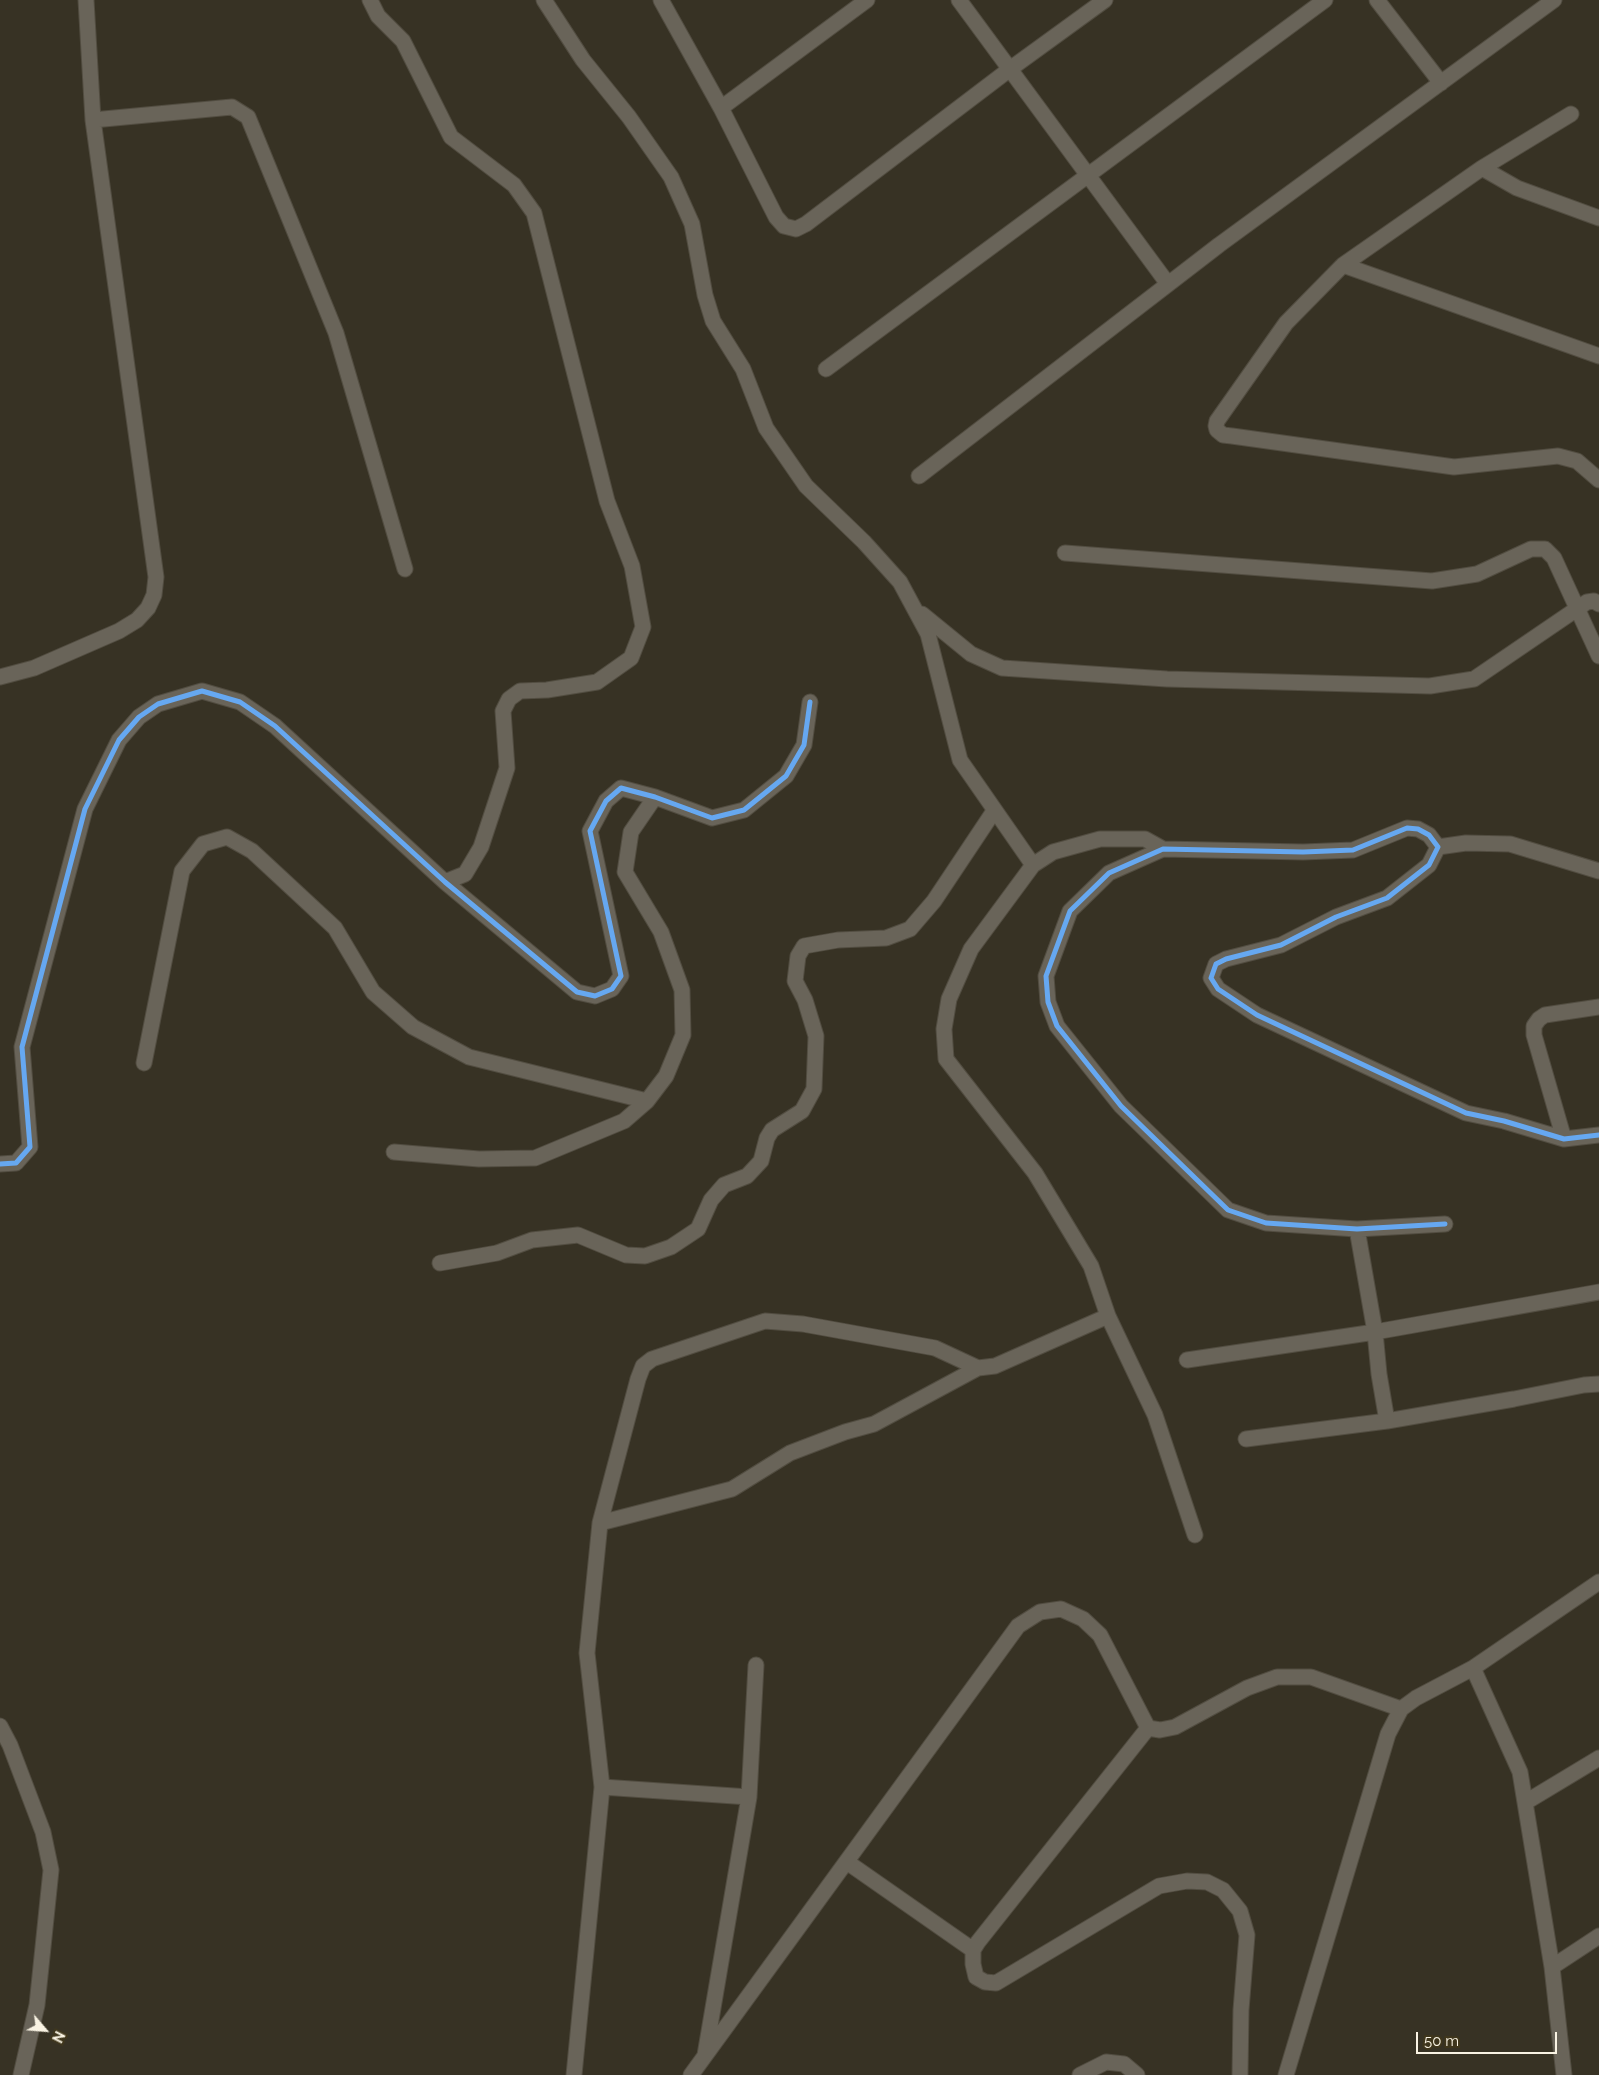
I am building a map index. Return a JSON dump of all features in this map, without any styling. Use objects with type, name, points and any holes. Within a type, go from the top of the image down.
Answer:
[{"type":"street","points":[[0,676],[34,668],[119,631],[148,608],[154,595],[156,577],[93,120],[86,0]]},
{"type":"street","points":[[370,0],[378,16],[403,41],[451,137],[514,185],[534,213],[607,501],[632,566],[643,626],[631,658],[597,682],[546,690],[520,691],[509,699],[503,711],[507,768],[481,847],[465,874],[445,882]]},
{"type":"street","points":[[544,0],[583,60],[629,117],[671,176],[692,224],[705,294],[713,321],[743,369],[766,428],[806,486],[864,542],[900,582],[928,634],[960,760],[1033,865]]},
{"type":"street","points":[[661,0],[721,108],[776,217],[784,226],[796,229],[806,224],[1010,69],[1105,0]]},
{"type":"street","points":[[721,108],[867,0]]},
{"type":"street","points":[[959,0],[1168,284]]},
{"type":"street","points":[[826,369],[1087,174],[1116,156],[1325,0]]},
{"type":"street","points":[[1377,0],[1441,83]]},
{"type":"street","points":[[919,476],[1219,245],[1554,0]]},
{"type":"street","points":[[93,120],[232,107],[248,117],[336,333],[405,569]]},
{"type":"street","points":[[1571,114],[1482,168],[1343,265],[1286,323],[1217,421],[1216,426],[1217,430],[1223,435],[1454,467],[1558,456],[1577,461],[1599,480]]},
{"type":"street","points":[[1482,168],[1517,188],[1599,218]]},
{"type":"street","points":[[1343,265],[1599,356]]},
{"type":"street","points":[[1064,553],[1432,581],[1477,574],[1537,548],[1544,549],[1554,558],[1599,656]]},
{"type":"street","points":[[915,609],[971,654],[1002,668],[1167,679],[1430,686],[1474,679],[1578,610],[1587,602],[1594,601],[1599,604]]},
{"type":"street","points":[[0,1164],[16,1163],[30,1147],[22,1046],[85,809],[119,740],[139,716],[158,704],[202,691],[240,702],[274,726],[445,882],[577,992],[595,996],[612,989],[621,976],[590,831],[606,800],[621,788],[655,797],[712,818],[744,810],[786,776],[804,745],[810,702]]},
{"type":"street","points":[[394,1152],[479,1159],[535,1158],[624,1121],[647,1101],[666,1076],[683,1035],[682,990],[661,932],[626,872],[631,832],[655,797]]},
{"type":"street","points":[[440,1263],[497,1253],[532,1240],[578,1236],[626,1255],[645,1256],[671,1247],[698,1229],[711,1200],[724,1185],[747,1176],[761,1161],[767,1138],[772,1130],[802,1112],[814,1089],[816,1036],[805,1000],[795,981],[798,956],[804,946],[838,940],[886,938],[910,928],[934,901],[994,811]]},
{"type":"street","points":[[1438,847],[1429,835],[1418,828],[1407,828],[1353,850],[1303,852],[1163,849],[1109,873],[1070,911],[1046,976],[1048,1002],[1057,1026],[1121,1106],[1228,1210],[1266,1224],[1357,1229],[1445,1224]]},
{"type":"street","points":[[144,1063],[182,871],[203,844],[227,837],[252,851],[335,928],[373,992],[413,1027],[469,1057],[647,1101]]},
{"type":"street","points":[[1163,849],[1145,840],[1100,839],[1053,852],[1033,865],[971,949],[949,999],[944,1029],[946,1059],[1035,1173],[1091,1266],[1108,1316],[1155,1415],[1195,1536]]},
{"type":"street","points":[[1438,847],[1466,843],[1510,844],[1599,871]]},
{"type":"street","points":[[1438,847],[1429,865],[1386,898],[1336,917],[1281,945],[1226,959],[1216,964],[1211,978],[1218,989],[1256,1015],[1457,1109],[1564,1139],[1599,1136]]},
{"type":"street","points":[[1564,1139],[1534,1035],[1534,1026],[1545,1015],[1599,1007]]},
{"type":"street","points":[[1357,1229],[1376,1332],[1387,1421]]},
{"type":"street","points":[[1187,1360],[1376,1332],[1599,1292]]},
{"type":"street","points":[[600,1523],[732,1489],[790,1454],[845,1432],[874,1424],[978,1368],[995,1366],[1108,1316]]},
{"type":"street","points":[[574,2075],[602,1787],[586,1653],[600,1523],[643,1366],[652,1359],[765,1321],[803,1324],[935,1348],[978,1368]]},
{"type":"street","points":[[1246,1439],[1387,1421],[1514,1400],[1584,1385],[1599,1384]]},
{"type":"street","points":[[1286,2075],[1388,1734],[1401,1709],[1416,1698],[1472,1668],[1599,1582]]},
{"type":"street","points":[[691,2075],[705,2059],[1018,1626],[1040,1612],[1060,1609],[1083,1618],[1100,1635],[1148,1728]]},
{"type":"street","points":[[705,2059],[749,1797],[756,1665]]},
{"type":"street","points":[[1472,1668],[1520,1772],[1552,1967],[1564,2075]]},
{"type":"street","points":[[1148,1728],[1160,1730],[1175,1727],[1247,1688],[1277,1677],[1311,1677],[1401,1709]]},
{"type":"street","points":[[0,1726],[10,1745],[43,1832],[51,1870],[37,2005],[21,2075]]},
{"type":"street","points":[[1148,1728],[978,1942],[973,1950],[973,1964],[976,1977],[985,1982],[996,1983],[1159,1886],[1187,1881],[1207,1882],[1223,1890],[1240,1911],[1247,1935],[1241,2010],[1240,2075]]},
{"type":"street","points":[[1526,1802],[1599,1758]]},
{"type":"street","points":[[602,1787],[749,1797]]},
{"type":"street","points":[[847,1862],[973,1950]]},
{"type":"street","points":[[1552,1967],[1599,1936]]},
{"type":"street","points":[[1080,2075],[1106,2062],[1124,2064],[1136,2075]]},
{"type":"cycle path","points":[[0,1164],[16,1163],[30,1147],[22,1047],[85,809],[119,740],[139,717],[158,704],[202,691],[240,702],[275,726],[445,882],[577,992],[595,996],[612,989],[621,976],[590,831],[606,801],[621,788],[655,797],[712,818],[744,810],[786,776],[804,745],[810,702]]},
{"type":"cycle path","points":[[1445,1224],[1357,1229],[1266,1223],[1228,1210],[1121,1106],[1057,1026],[1048,1002],[1046,976],[1070,911],[1109,873],[1163,849],[1303,852],[1353,850],[1407,828],[1418,829],[1429,835],[1438,847],[1429,865],[1387,898],[1336,917],[1281,945],[1226,959],[1216,964],[1211,978],[1218,989],[1257,1015],[1466,1113],[1504,1121],[1564,1139],[1599,1135]]}]
